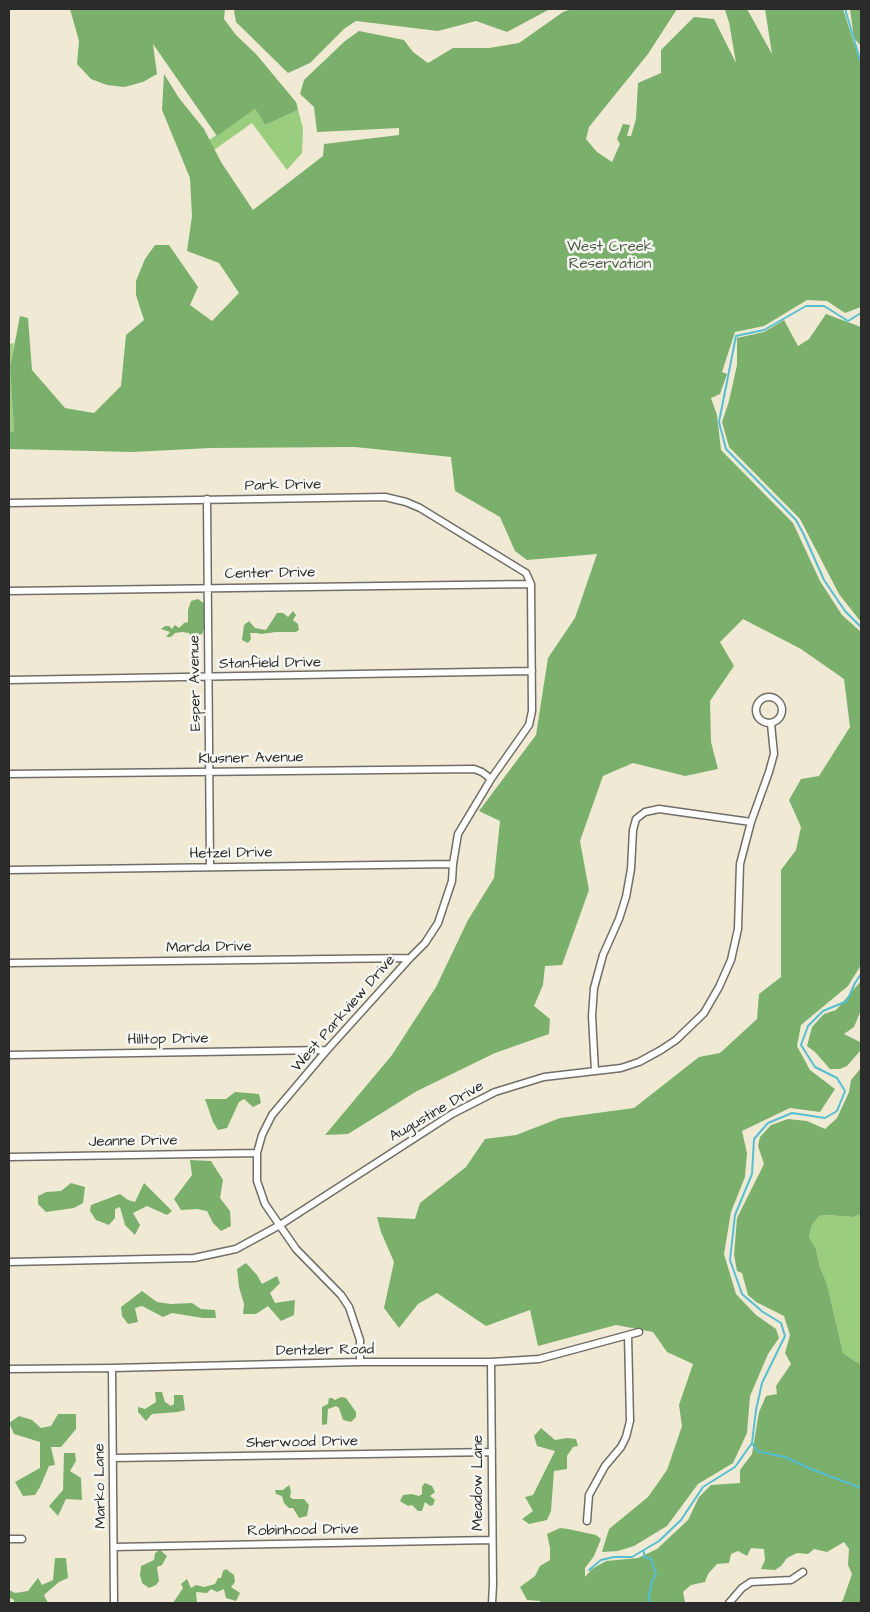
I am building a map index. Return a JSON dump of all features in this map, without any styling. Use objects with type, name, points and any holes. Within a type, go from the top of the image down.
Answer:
[{"type":"street","name":"Park Drive","points":[[9,503],[385,497],[406,502],[420,508],[526,573],[531,584]]},
{"type":"street","name":"Esper Avenue","points":[[207,499],[210,867]]},
{"type":"street","name":"Center Drive","points":[[9,590],[531,584]]},
{"type":"street","name":"West Parkview Drive","points":[[360,1362],[360,1340],[349,1307],[342,1295],[296,1249],[265,1204],[257,1182],[257,1153],[262,1135],[272,1115],[327,1050],[425,943],[438,923],[452,881],[458,834],[491,779],[529,726],[532,711],[531,584]]},
{"type":"street","name":"Stanfield Drive","points":[[9,680],[532,671]]},
{"type":"street","points":[[766,697],[777,700],[782,708],[780,718],[771,724],[759,720],[755,712],[757,704],[762,698],[766,697]]},
{"type":"street","name":"Augustine Drive","points":[[9,1262],[194,1258],[236,1249],[280,1225],[452,1114],[475,1102],[513,1086],[544,1077],[621,1068],[646,1058],[676,1040],[704,1013],[719,987],[731,960],[738,929],[740,864],[751,822],[774,754],[771,724]]},
{"type":"street","name":"Klusner Avenue","points":[[9,774],[474,769],[491,779]]},
{"type":"street","points":[[595,1071],[592,1016],[594,988],[603,954],[626,897],[631,869],[632,830],[636,819],[645,812],[659,809],[751,822]]},
{"type":"street","name":"Hetzel Drive","points":[[9,870],[453,864]]},
{"type":"street","name":"Marda Drive","points":[[9,963],[410,958]]},
{"type":"street","name":"Hilltop Drive","points":[[9,1055],[327,1050]]},
{"type":"street","name":"Jeanne Drive","points":[[9,1157],[257,1153]]},
{"type":"street","name":"Dentzler Road","points":[[9,1369],[360,1362],[491,1362],[538,1359],[639,1332]]},
{"type":"street","points":[[587,1521],[589,1495],[605,1466],[621,1447],[630,1421],[628,1336]]},
{"type":"street","name":"Meadow Lane","points":[[491,1362],[492,1603]]},
{"type":"street","name":"Marko Lane","points":[[112,1368],[114,1603]]},
{"type":"street","name":"Sherwood Drive","points":[[113,1458],[492,1452]]},
{"type":"street","points":[[9,1539],[22,1539]]},
{"type":"street","name":"Robinhood Drive","points":[[114,1547],[492,1540]]},
{"type":"street","points":[[729,1603],[742,1588],[751,1582],[791,1580],[803,1572]]},
{"type":"green space","points":[[70,9],[225,9],[224,19],[296,102],[298,110],[265,125],[255,109],[217,136],[153,44],[157,74],[143,82],[124,87],[107,85],[91,79],[77,64],[79,41]]},
{"type":"green space","points":[[236,9],[550,9],[507,32],[476,21],[438,31],[356,21],[344,29],[310,63],[288,73],[236,22],[234,11]]},
{"type":"green space","name":"West Creek Reservation","points":[[572,9],[677,9],[648,54],[589,127],[586,139],[597,152],[612,162],[620,144],[617,139],[623,124],[630,125],[627,136],[631,136],[636,119],[638,83],[661,73],[661,50],[694,17],[714,19],[736,63],[725,10],[747,9],[772,54],[765,9],[843,9],[861,65],[861,307],[845,313],[827,301],[807,300],[764,326],[735,332],[722,372],[727,374],[720,394],[711,398],[717,415],[721,450],[793,523],[820,581],[842,615],[861,632],[861,965],[848,986],[801,1025],[797,1046],[810,1070],[835,1089],[820,1112],[790,1108],[742,1131],[747,1153],[745,1177],[731,1212],[724,1254],[736,1294],[756,1315],[776,1329],[779,1338],[768,1354],[750,1396],[747,1433],[733,1463],[698,1484],[667,1526],[634,1546],[618,1551],[602,1552],[609,1529],[648,1497],[667,1470],[682,1426],[679,1405],[693,1364],[667,1352],[653,1332],[616,1325],[538,1346],[530,1310],[486,1326],[437,1293],[418,1304],[399,1328],[384,1308],[394,1262],[381,1232],[377,1217],[415,1219],[420,1203],[466,1167],[485,1139],[516,1135],[560,1118],[634,1108],[699,1057],[720,1053],[757,1019],[759,994],[781,977],[781,870],[796,850],[801,827],[789,800],[801,779],[819,776],[850,727],[844,679],[801,649],[743,619],[720,642],[734,666],[710,701],[711,742],[718,769],[685,776],[633,763],[603,776],[580,841],[589,890],[562,965],[545,966],[543,985],[534,1006],[550,1019],[549,1034],[495,1053],[417,1091],[348,1134],[325,1135],[392,1055],[436,987],[468,920],[494,878],[500,821],[479,811],[536,735],[548,658],[575,618],[597,554],[527,560],[515,551],[500,517],[455,491],[451,457],[355,447],[211,448],[132,452],[9,449],[9,432],[14,431],[10,367],[20,316],[28,318],[32,370],[65,408],[94,413],[121,386],[126,335],[144,320],[136,295],[136,281],[145,259],[155,245],[169,245],[198,287],[190,305],[212,321],[239,293],[219,263],[187,251],[192,216],[190,178],[162,110],[164,74],[179,98],[204,129],[221,162],[253,210],[323,156],[324,144],[399,135],[399,128],[317,132],[314,107],[300,94],[304,80],[345,41],[359,31],[404,40],[413,52],[428,63],[453,48],[489,48],[519,43],[563,12]]},
{"type":"green space","points":[[850,9],[861,9],[861,46],[854,38]]},
{"type":"green space","points":[[255,109],[265,125],[298,110],[303,128],[302,153],[287,170],[252,123],[214,150],[209,140]]},
{"type":"green space","points":[[826,314],[861,327],[861,622],[839,594],[800,519],[729,447],[722,422],[737,365],[737,338],[764,332],[784,320],[798,346],[809,339]]},
{"type":"green space","points":[[14,343],[10,367],[14,431],[9,432],[9,344]]},
{"type":"green space","points":[[198,599],[205,604],[205,627],[202,634],[191,637],[189,633],[182,632],[166,637],[170,632],[161,629],[169,626],[172,629],[175,625],[179,628],[188,622],[188,610],[191,601]]},
{"type":"green space","points":[[293,611],[296,615],[293,620],[298,624],[299,630],[296,632],[250,633],[251,639],[248,643],[242,640],[244,625],[249,621],[255,628],[266,630],[277,613],[283,613],[288,617]]},
{"type":"green space","points":[[861,981],[861,1010],[854,1027],[844,1034],[860,1042],[860,1051],[847,1066],[840,1069],[830,1069],[807,1046],[812,1027],[824,1014],[836,1010]]},
{"type":"green space","points":[[861,1068],[861,1214],[853,1217],[819,1216],[812,1225],[809,1237],[816,1249],[820,1267],[827,1284],[843,1353],[861,1365],[861,1603],[840,1603],[843,1600],[852,1574],[848,1565],[849,1549],[844,1542],[827,1552],[814,1549],[808,1554],[797,1553],[787,1558],[775,1570],[761,1569],[765,1560],[764,1549],[751,1548],[747,1556],[738,1551],[731,1554],[729,1563],[717,1564],[708,1574],[705,1582],[691,1585],[683,1592],[684,1603],[540,1603],[540,1601],[527,1600],[520,1587],[535,1576],[540,1566],[550,1560],[547,1534],[560,1528],[596,1535],[601,1539],[594,1556],[585,1568],[585,1577],[592,1569],[606,1561],[638,1558],[657,1549],[688,1520],[699,1497],[711,1485],[740,1483],[740,1470],[752,1454],[759,1412],[766,1396],[777,1394],[776,1386],[791,1364],[785,1353],[790,1335],[784,1316],[756,1302],[748,1295],[742,1273],[737,1271],[734,1255],[737,1218],[764,1164],[758,1146],[760,1137],[771,1125],[788,1119],[807,1121],[825,1129],[837,1118],[849,1092],[851,1080]]},
{"type":"green space","points":[[235,1092],[259,1094],[261,1103],[253,1107],[244,1099],[239,1102],[227,1128],[218,1130],[213,1122],[205,1099],[226,1099]]},
{"type":"green space","points":[[190,1160],[211,1161],[223,1180],[220,1198],[230,1211],[231,1226],[221,1231],[213,1223],[207,1211],[197,1209],[181,1210],[174,1199],[192,1175]]},
{"type":"green space","points":[[71,1183],[85,1187],[83,1203],[74,1208],[46,1212],[38,1204],[38,1196],[46,1192],[61,1191]]},
{"type":"green space","points":[[144,1183],[172,1211],[167,1215],[147,1206],[133,1213],[140,1225],[135,1235],[125,1225],[120,1207],[115,1209],[115,1218],[109,1225],[96,1220],[90,1211],[91,1205],[120,1194],[128,1200],[135,1202]]},
{"type":"green space","points":[[861,1214],[861,1365],[843,1353],[827,1284],[820,1267],[816,1249],[809,1237],[812,1225],[819,1216],[853,1217]]},
{"type":"green space","points":[[246,1263],[262,1284],[277,1276],[280,1283],[270,1293],[275,1303],[295,1300],[294,1315],[281,1321],[268,1306],[256,1314],[243,1314],[244,1304],[239,1287],[237,1269]]},
{"type":"green space","points":[[142,1291],[157,1302],[171,1304],[192,1303],[201,1309],[215,1310],[216,1318],[172,1313],[163,1317],[142,1306],[135,1308],[138,1322],[128,1324],[122,1316],[121,1307]]},
{"type":"green space","points":[[155,1392],[162,1392],[165,1402],[171,1406],[174,1404],[174,1395],[183,1395],[185,1410],[152,1414],[146,1421],[138,1412],[138,1407],[145,1409],[156,1402]]},
{"type":"green space","points":[[341,1397],[346,1398],[356,1412],[356,1417],[351,1422],[343,1420],[339,1408],[336,1406],[328,1409],[327,1424],[322,1425],[322,1407],[328,1404],[329,1398],[335,1400]]},
{"type":"green space","points":[[58,1414],[76,1414],[76,1429],[61,1447],[51,1447],[55,1465],[49,1466],[35,1495],[23,1496],[15,1482],[40,1468],[40,1442],[14,1434],[9,1423],[19,1416],[32,1420],[41,1428],[51,1426]]},
{"type":"green space","points":[[541,1428],[555,1440],[576,1439],[578,1446],[573,1447],[567,1456],[567,1469],[554,1471],[551,1511],[547,1520],[529,1524],[522,1519],[533,1511],[525,1497],[533,1495],[555,1451],[537,1446],[534,1436]]},
{"type":"green space","points":[[64,1453],[75,1453],[76,1461],[70,1471],[81,1478],[82,1500],[66,1499],[58,1516],[49,1506],[63,1490]]},
{"type":"green space","points":[[425,1483],[432,1486],[435,1492],[430,1496],[435,1500],[433,1505],[430,1506],[425,1502],[422,1511],[418,1511],[412,1505],[408,1506],[400,1501],[403,1495],[412,1494],[419,1496],[422,1494],[422,1486]]},
{"type":"green space","points":[[289,1485],[290,1497],[293,1499],[304,1499],[309,1505],[307,1516],[299,1518],[293,1508],[289,1508],[284,1503],[282,1496],[276,1494],[275,1490],[283,1490]]},
{"type":"green space","points":[[160,1550],[167,1556],[162,1565],[157,1567],[159,1581],[156,1585],[149,1588],[142,1583],[140,1575],[141,1566],[154,1560],[155,1553]]},
{"type":"green space","points":[[55,1558],[66,1558],[68,1578],[59,1582],[44,1595],[48,1603],[15,1603],[13,1599],[9,1598],[9,1590],[15,1593],[28,1591],[38,1578],[42,1585],[53,1580]]},
{"type":"green space","points":[[226,1569],[234,1575],[235,1582],[231,1587],[240,1593],[236,1601],[226,1598],[224,1589],[217,1592],[211,1589],[207,1593],[196,1592],[197,1603],[173,1603],[183,1588],[181,1584],[187,1579],[191,1588],[196,1585],[204,1587],[215,1584]]},
{"type":"waterway","points":[[845,9],[861,63]]},
{"type":"waterway","points":[[861,313],[848,321],[824,306],[806,306],[764,330],[736,336],[719,422],[726,449],[796,520],[824,580],[845,611],[861,627]]},
{"type":"waterway","points":[[861,974],[847,1001],[823,1011],[808,1026],[801,1045],[815,1067],[837,1078],[845,1091],[837,1111],[825,1118],[792,1113],[768,1123],[754,1139],[752,1174],[735,1215],[730,1260],[742,1294],[763,1312],[781,1323],[785,1336],[762,1383],[752,1443],[757,1451],[785,1457],[861,1488]]},
{"type":"waterway","points":[[589,1570],[601,1560],[614,1557],[632,1557],[659,1541],[681,1520],[703,1487],[735,1467],[752,1443]]},
{"type":"waterway","points":[[644,1552],[644,1557],[651,1559],[656,1574],[652,1581],[649,1596],[650,1603]]}]
